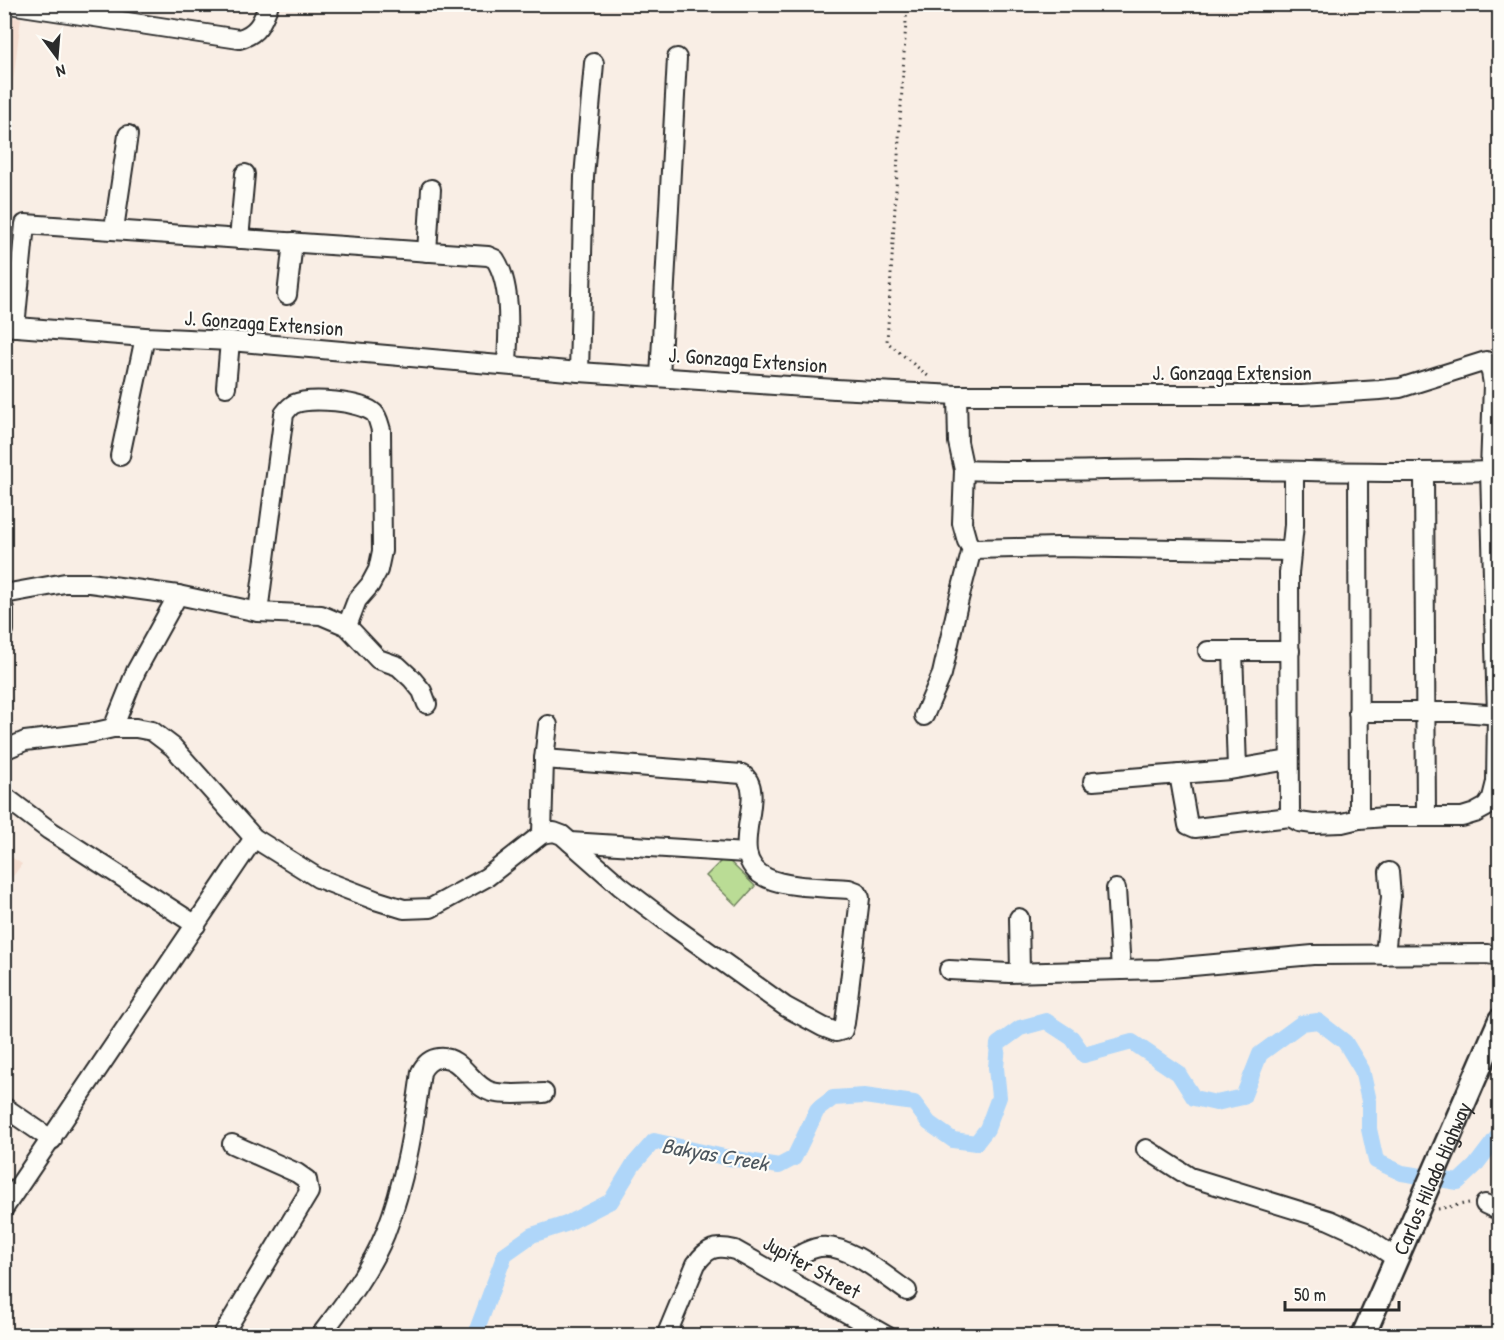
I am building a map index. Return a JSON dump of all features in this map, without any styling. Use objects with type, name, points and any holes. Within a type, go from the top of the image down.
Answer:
[{"type":"main road","name":"Carlos Hilado Highway","points":[[1363,1335],[1500,1020]]},
{"type":"street","points":[[9,4],[57,9],[238,39],[250,36],[260,26],[269,4]]},
{"type":"street","points":[[660,376],[677,58]]},
{"type":"street","points":[[579,372],[584,177],[594,63]]},
{"type":"street","points":[[114,229],[128,135]]},
{"type":"street","points":[[239,239],[245,174]]},
{"type":"street","points":[[427,252],[431,189]]},
{"type":"street","points":[[10,326],[25,224],[488,256],[495,259],[503,276],[510,334],[507,365]]},
{"type":"street","points":[[287,295],[292,242]]},
{"type":"street","name":"J. Gonzaga Extension","points":[[10,326],[145,338],[230,341],[579,372],[953,395],[1302,395],[1400,388],[1486,361],[1493,384],[1490,471]]},
{"type":"street","points":[[120,456],[145,338]]},
{"type":"street","points":[[226,387],[230,341]]},
{"type":"street","points":[[924,716],[942,674],[958,599],[972,549],[967,541],[962,522],[964,470],[958,442],[953,395]]},
{"type":"street","points":[[258,612],[284,414],[291,405],[314,399],[355,405],[370,410],[376,415],[381,430],[382,550],[378,570],[370,585],[357,600],[347,626]]},
{"type":"street","points":[[964,470],[1006,472],[1091,469],[1424,473],[1490,471],[1498,715],[1496,788],[1486,807],[1462,817],[1359,819],[1342,823],[1313,824],[1299,822],[1290,817],[1195,828],[1190,827],[1179,774]]},
{"type":"street","points":[[1290,817],[1289,573],[1294,525],[1294,471]]},
{"type":"street","points":[[1358,472],[1359,819]]},
{"type":"street","points":[[1424,473],[1426,816]]},
{"type":"street","points":[[972,549],[1058,546],[1292,551]]},
{"type":"street","points":[[4,594],[65,583],[90,583],[178,595],[258,612],[321,615],[347,626],[378,659],[398,666],[422,691],[427,704]]},
{"type":"street","points":[[112,728],[136,671],[178,595]]},
{"type":"street","points":[[4,609],[4,630]]},
{"type":"street","points":[[1208,651],[1290,651]]},
{"type":"street","points":[[1233,651],[1237,768]]},
{"type":"street","points":[[1359,712],[1461,712],[1498,715]]},
{"type":"street","points":[[542,834],[544,759],[548,725]]},
{"type":"street","points":[[4,750],[25,741],[91,733],[112,728],[152,731],[173,747],[254,838],[318,878],[404,909],[431,908],[487,877],[542,834],[554,832],[562,835],[620,886],[674,927],[786,1007],[823,1027],[836,1032],[843,1030],[860,898],[857,892],[849,889],[777,882],[757,872],[746,853],[752,788],[748,778],[742,774],[544,759]]},
{"type":"street","points":[[1093,781],[1237,768],[1289,760]]},
{"type":"street","points":[[4,796],[49,830],[196,925]]},
{"type":"street","points":[[4,1208],[254,838]]},
{"type":"street","points":[[570,842],[746,853]]},
{"type":"street","points":[[1385,955],[1391,897],[1389,872]]},
{"type":"street","points":[[1116,889],[1120,970]]},
{"type":"street","points":[[1019,918],[1020,972]]},
{"type":"street","points":[[950,970],[1020,972],[1160,969],[1313,955],[1487,954],[1500,956]]},
{"type":"street","points":[[320,1335],[349,1298],[385,1234],[404,1171],[421,1072],[427,1062],[434,1059],[453,1059],[493,1093],[544,1093]]},
{"type":"street","points":[[4,1107],[52,1140]]},
{"type":"street","points":[[222,1335],[309,1192],[308,1180],[297,1173],[232,1144]]},
{"type":"street","points":[[1146,1149],[1190,1177],[1329,1220],[1362,1235],[1397,1259]]},
{"type":"street","name":"Jupiter Street","points":[[666,1335],[696,1264],[703,1254],[712,1248],[723,1247],[735,1250],[887,1335]]},
{"type":"street","points":[[774,1272],[801,1254],[821,1247],[841,1249],[906,1291]]},
{"type":"path","points":[[907,4],[887,342],[953,395]]},
{"type":"path","points":[[1420,1204],[1441,1209],[1477,1202],[1492,1207]]},
{"type":"shaded area","points":[[4,16],[21,18],[5,146]]},
{"type":"shaded area","points":[[5,853],[22,864],[5,887]]},
{"type":"green space","points":[[725,857],[755,886],[737,906],[706,876]]},
{"type":"waterway","name":"Bakyas Creek","points":[[479,1336],[478,1327],[505,1254],[532,1235],[566,1224],[611,1201],[633,1165],[654,1141],[724,1157],[779,1166],[794,1158],[817,1110],[833,1098],[864,1096],[914,1103],[929,1123],[953,1140],[976,1143],[987,1129],[999,1097],[996,1068],[998,1044],[1020,1028],[1046,1021],[1072,1038],[1084,1055],[1132,1042],[1178,1073],[1194,1098],[1216,1103],[1243,1097],[1260,1054],[1302,1023],[1318,1021],[1345,1042],[1362,1070],[1369,1101],[1369,1129],[1376,1161],[1402,1173],[1458,1182],[1475,1166],[1500,1133]]}]
